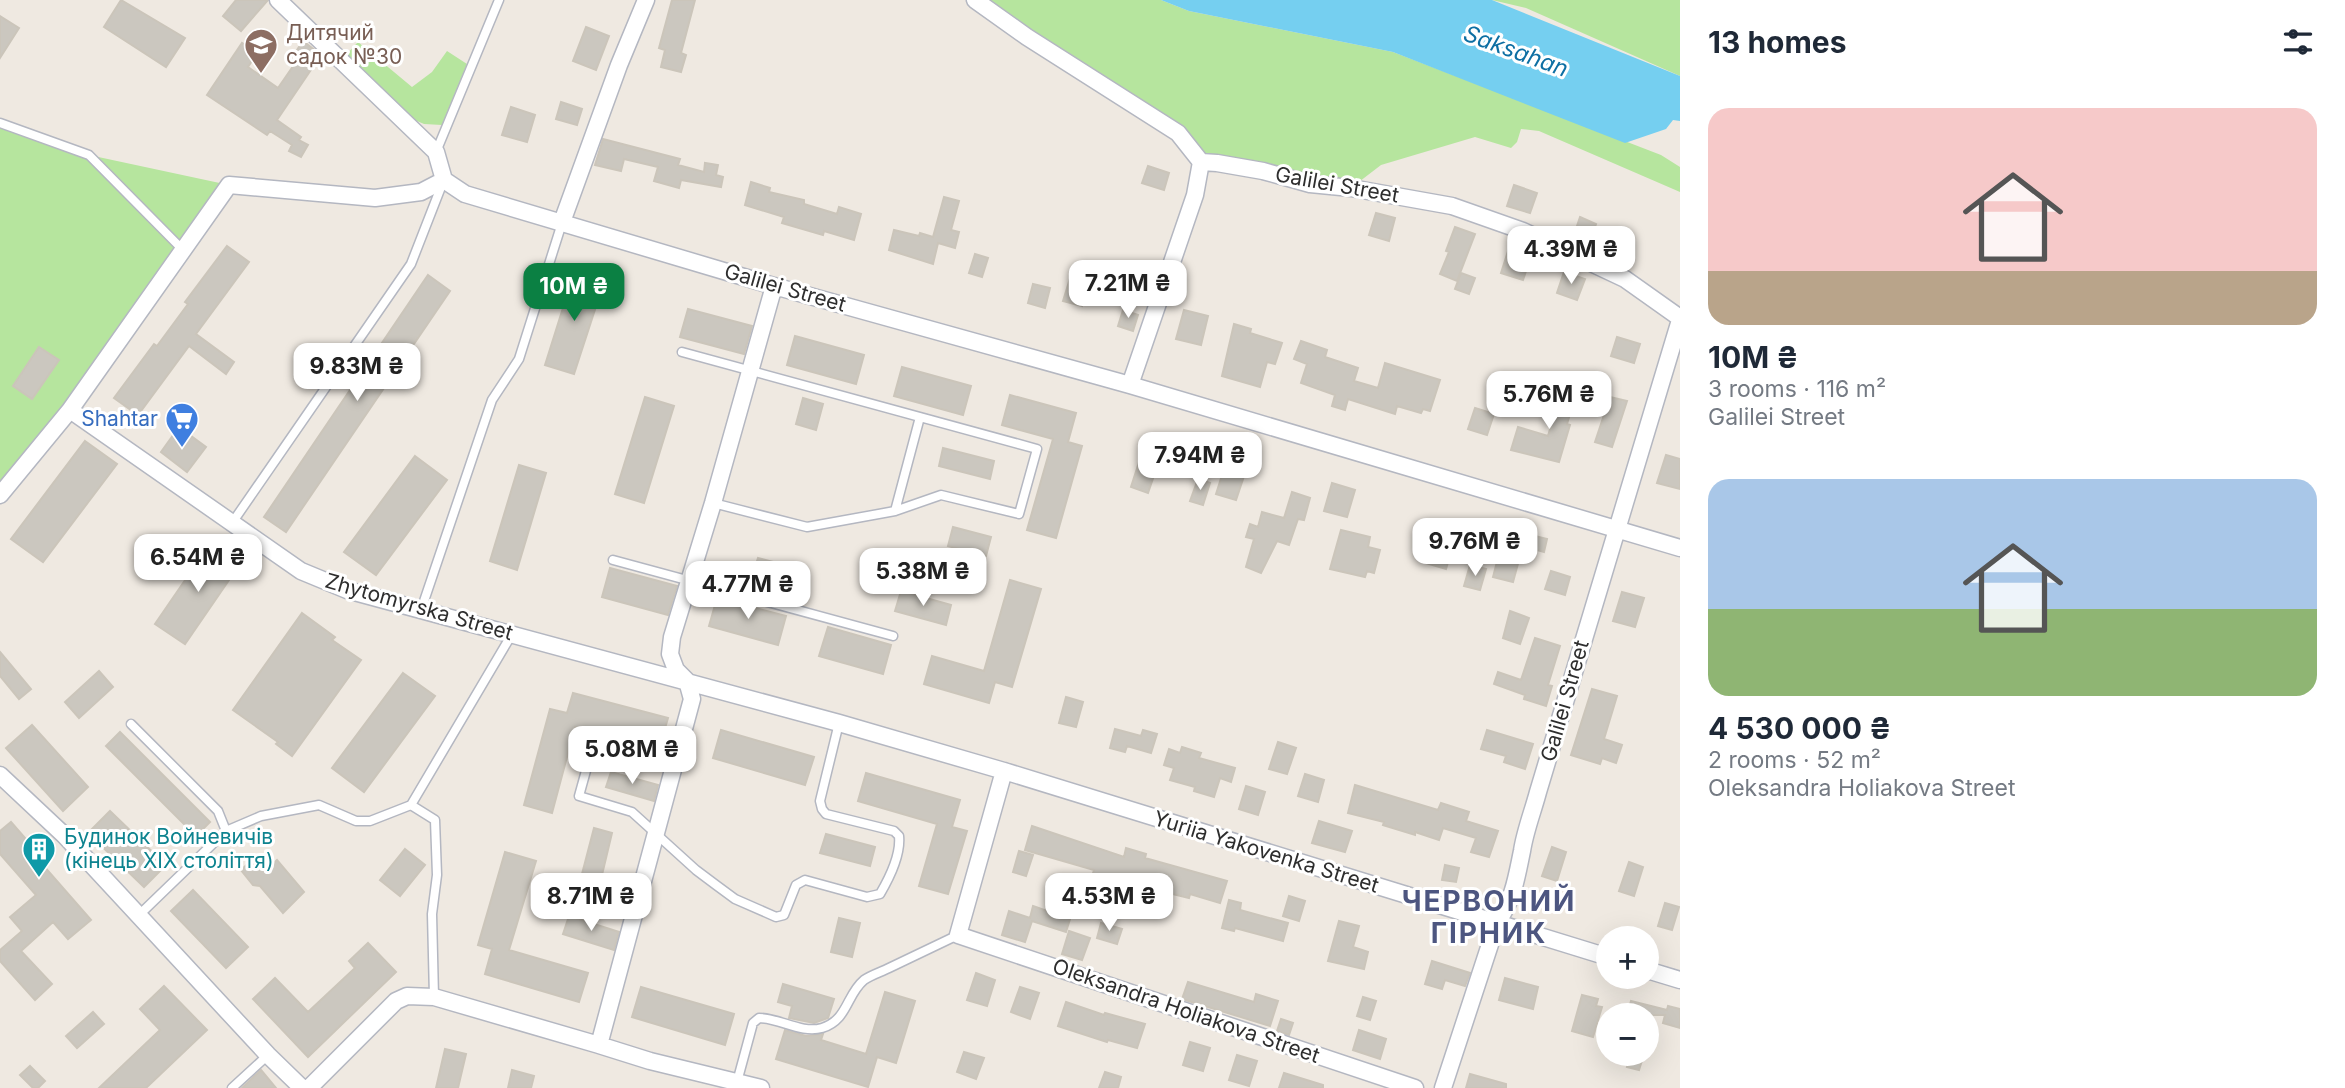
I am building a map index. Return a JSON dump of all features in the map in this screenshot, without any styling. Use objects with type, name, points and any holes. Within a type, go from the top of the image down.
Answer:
[{"type":"street","points":[[0,495],[71,410],[229,185],[375,198],[421,192],[444,180],[436,152],[278,0]]},
{"type":"street","points":[[562,222],[619,65],[646,0]]},
{"type":"street","points":[[975,0],[1027,37],[1178,133],[1200,162],[1195,195],[1130,385]]},
{"type":"street","name":"Galilei Street","points":[[1200,162],[1263,171],[1310,184],[1351,188],[1452,206],[1523,231],[1625,279],[1680,319],[1538,792],[1522,849],[1517,882],[1510,903],[1497,923],[1443,1088]]},
{"type":"street","name":"Galilei Street","points":[[444,180],[465,194],[774,286],[1130,385],[1680,548]]},
{"type":"street","points":[[599,1045],[692,699],[687,681],[676,670],[670,654],[672,637],[774,286]]},
{"type":"street","name":"Zhytomyrska Street","points":[[71,410],[301,571],[347,590],[687,681],[1004,771]]},
{"type":"street","points":[[958,935],[1004,771]]},
{"type":"street","name":"Yuriia Yakovenka Street","points":[[1004,771],[1596,953]]},
{"type":"street","points":[[0,775],[65,836],[268,1055],[302,1088]]},
{"type":"street","name":"Oleksandra Holiakova Street","points":[[958,935],[1415,1088]]},
{"type":"street","points":[[1659,974],[1680,980]]},
{"type":"street","points":[[309,1088],[396,1001],[407,996],[433,997],[599,1045],[699,1081],[737,1082],[761,1088]]},
{"type":"lane","points":[[436,152],[499,0]]},
{"type":"lane","points":[[0,123],[89,155],[183,250]]},
{"type":"lane","points":[[232,523],[411,264],[444,180]]},
{"type":"lane","points":[[421,610],[492,400],[519,359],[562,222]]},
{"type":"lane","points":[[682,352],[1037,449],[1019,514],[941,495],[895,511],[807,527],[713,503]]},
{"type":"lane","points":[[895,511],[920,417]]},
{"type":"lane","points":[[613,560],[893,636]]},
{"type":"lane","points":[[138,916],[226,831],[261,816],[319,805],[356,821],[370,821],[411,805],[512,634]]},
{"type":"lane","points":[[641,763],[592,749],[579,796],[632,811],[696,870],[735,899],[776,917],[784,915],[796,885],[806,880],[867,897],[880,894],[900,845],[899,836],[894,831],[826,814],[822,809],[820,802],[839,723]]},
{"type":"lane","points":[[131,724],[218,811],[226,831]]},
{"type":"lane","points":[[411,805],[435,820],[433,997]]},
{"type":"lane","points":[[737,1082],[753,1023],[759,1018],[769,1018],[808,1030],[822,1028],[833,1023],[846,1010],[850,997],[864,980],[958,935]]},
{"type":"lane","points":[[232,1088],[268,1055]]},
{"type":"green space","points":[[975,0],[1161,0],[1189,11],[1393,52],[1661,155],[1680,167],[1680,192],[1539,131],[1521,129],[1517,142],[1511,148],[1475,137],[1381,165],[1351,188],[1217,163]]},
{"type":"green space","points":[[1492,0],[1680,0],[1680,76],[1526,8]]},
{"type":"green space","points":[[358,42],[412,87],[432,72],[447,51],[467,64],[442,125],[424,124],[403,115],[344,57]]},
{"type":"green space","points":[[0,123],[89,155],[229,185],[0,495]]},
{"type":"water","name":"Saksahan","points":[[1161,0],[1492,0],[1680,76],[1680,121],[1673,120],[1666,129],[1625,143],[1393,52],[1189,11]]},
{"type":"building","points":[[121,0],[185,38],[166,67],[104,27]]},
{"type":"building","points":[[236,0],[268,0],[241,31],[223,16]]},
{"type":"building","points":[[672,0],[695,0],[681,53],[686,55],[681,72],[661,67],[665,50],[659,48]]},
{"type":"building","points":[[0,16],[19,28],[0,58]]},
{"type":"building","points":[[586,27],[609,36],[596,70],[573,61]]},
{"type":"building","points":[[303,41],[321,55],[277,120],[308,145],[301,157],[289,151],[292,145],[270,131],[267,135],[207,95],[242,43],[257,53],[248,67],[278,88],[298,59],[293,56]]},
{"type":"building","points":[[561,102],[582,109],[577,125],[556,119]]},
{"type":"building","points":[[511,107],[535,115],[527,142],[502,135]]},
{"type":"building","points":[[603,139],[680,159],[678,165],[704,172],[705,163],[718,165],[716,175],[723,177],[721,187],[681,180],[679,188],[654,181],[658,167],[624,159],[621,171],[595,165]]},
{"type":"building","points":[[1148,166],[1169,173],[1164,190],[1142,183]]},
{"type":"building","points":[[751,182],[770,188],[769,192],[804,200],[804,204],[837,214],[839,207],[861,214],[854,240],[824,231],[823,235],[782,223],[784,217],[745,205]]},
{"type":"building","points":[[1514,185],[1537,193],[1530,213],[1507,206]]},
{"type":"building","points":[[944,197],[959,201],[951,230],[959,232],[955,248],[938,243],[933,264],[889,250],[894,230],[933,237]]},
{"type":"building","points":[[1376,213],[1395,218],[1389,241],[1369,235]]},
{"type":"building","points":[[1580,217],[1596,224],[1589,244],[1573,238]]},
{"type":"building","points":[[1455,227],[1475,234],[1457,281],[1440,274]]},
{"type":"building","points":[[1605,239],[1617,243],[1611,260],[1599,255]]},
{"type":"building","points":[[227,246],[249,262],[196,334],[234,362],[226,374],[189,346],[138,415],[114,398],[154,344],[157,346],[188,304],[185,302]]},
{"type":"building","points":[[1509,248],[1531,256],[1523,280],[1501,273]]},
{"type":"building","points":[[975,254],[988,258],[982,277],[969,273]]},
{"type":"building","points":[[1072,272],[1096,279],[1089,303],[1083,301],[1082,306],[1063,301]]},
{"type":"building","points":[[1564,272],[1585,279],[1577,300],[1557,293]]},
{"type":"building","points":[[574,273],[604,282],[574,374],[545,365]]},
{"type":"building","points":[[1461,273],[1475,278],[1469,294],[1455,289]]},
{"type":"building","points":[[428,275],[450,291],[286,532],[264,517]]},
{"type":"building","points":[[1033,284],[1050,288],[1045,308],[1028,303]]},
{"type":"building","points":[[688,309],[752,326],[744,354],[680,337]]},
{"type":"building","points":[[1123,310],[1138,315],[1133,331],[1118,326]]},
{"type":"building","points":[[1184,310],[1208,316],[1201,345],[1176,339]]},
{"type":"building","points":[[1234,324],[1251,329],[1250,333],[1282,343],[1275,364],[1267,362],[1260,387],[1222,376]]},
{"type":"building","points":[[795,336],[864,355],[856,384],[787,365]]},
{"type":"building","points":[[1617,337],[1640,344],[1634,363],[1611,356]]},
{"type":"building","points":[[1301,341],[1327,350],[1325,357],[1358,368],[1354,381],[1378,388],[1385,363],[1440,380],[1430,411],[1423,409],[1421,413],[1397,406],[1395,414],[1348,399],[1345,410],[1332,406],[1335,395],[1301,383],[1307,364],[1294,359]]},
{"type":"building","points":[[39,347],[59,360],[32,399],[13,386]]},
{"type":"building","points":[[902,367],[971,386],[963,415],[894,396]]},
{"type":"building","points":[[1563,384],[1578,388],[1559,462],[1511,450],[1518,427],[1548,436]]},
{"type":"building","points":[[1010,395],[1076,413],[1068,442],[1082,446],[1056,538],[1027,530],[1053,439],[1002,425]]},
{"type":"building","points":[[645,397],[674,406],[644,503],[615,494]]},
{"type":"building","points":[[1610,397],[1627,401],[1612,447],[1595,442]]},
{"type":"building","points":[[803,398],[823,404],[816,430],[796,424]]},
{"type":"building","points":[[1475,408],[1494,414],[1487,435],[1468,429]]},
{"type":"building","points":[[179,427],[206,447],[187,472],[161,452]]},
{"type":"building","points":[[85,441],[117,464],[43,562],[11,539]]},
{"type":"building","points":[[943,448],[994,461],[990,479],[939,466]]},
{"type":"building","points":[[1666,455],[1680,459],[1680,489],[1657,483]]},
{"type":"building","points":[[415,456],[447,480],[376,575],[344,552]]},
{"type":"building","points":[[1141,456],[1159,461],[1148,493],[1131,487]]},
{"type":"building","points":[[519,465],[546,473],[517,570],[490,561]]},
{"type":"building","points":[[1224,469],[1244,476],[1236,500],[1216,494]]},
{"type":"building","points":[[1198,479],[1210,483],[1203,505],[1190,501]]},
{"type":"building","points":[[1332,483],[1355,490],[1347,517],[1324,511]]},
{"type":"building","points":[[1292,492],[1310,498],[1304,520],[1298,519],[1289,545],[1277,541],[1261,573],[1246,567],[1254,539],[1246,537],[1250,524],[1258,527],[1262,512],[1284,518]]},
{"type":"building","points":[[953,527],[991,537],[986,556],[948,546]]},
{"type":"building","points":[[1341,530],[1370,537],[1368,547],[1380,550],[1374,573],[1367,571],[1365,577],[1330,569]]},
{"type":"building","points":[[1523,533],[1547,539],[1544,552],[1520,545]]},
{"type":"building","points":[[1434,537],[1454,542],[1446,569],[1426,563]]},
{"type":"building","points":[[210,544],[240,564],[185,644],[155,624]]},
{"type":"building","points":[[1499,554],[1519,560],[1513,582],[1493,577]]},
{"type":"building","points":[[758,558],[777,563],[771,586],[751,580]]},
{"type":"building","points":[[1470,565],[1486,569],[1480,590],[1464,586]]},
{"type":"building","points":[[610,568],[677,586],[668,615],[602,597]]},
{"type":"building","points":[[1551,571],[1570,577],[1565,595],[1545,589]]},
{"type":"building","points":[[1010,580],[1041,589],[1012,687],[995,682],[989,703],[924,684],[932,656],[984,671]]},
{"type":"building","points":[[901,591],[951,605],[946,625],[895,611]]},
{"type":"building","points":[[1622,592],[1644,598],[1635,627],[1613,621]]},
{"type":"building","points":[[717,598],[786,616],[778,645],[709,626]]},
{"type":"building","points":[[1510,611],[1529,618],[1520,644],[1503,638]]},
{"type":"building","points":[[302,613],[335,637],[332,640],[361,660],[292,756],[276,744],[278,742],[233,710]]},
{"type":"building","points":[[828,627],[891,645],[883,674],[819,656]]},
{"type":"building","points":[[1535,638],[1560,646],[1548,685],[1552,686],[1546,706],[1524,699],[1525,695],[1494,684],[1498,672],[1521,680]]},
{"type":"building","points":[[0,652],[31,689],[19,699],[0,676]]},
{"type":"building","points":[[99,671],[113,687],[79,718],[65,702]]},
{"type":"building","points":[[403,673],[435,696],[364,792],[332,768]]},
{"type":"building","points":[[1592,689],[1617,696],[1604,739],[1622,745],[1616,763],[1602,758],[1600,764],[1571,755]]},
{"type":"building","points":[[573,693],[668,718],[659,749],[575,727],[552,813],[524,805],[550,709],[567,713]]},
{"type":"building","points":[[1066,697],[1083,702],[1076,727],[1059,723]]},
{"type":"building","points":[[32,725],[88,787],[63,811],[6,748]]},
{"type":"building","points":[[1115,729],[1141,736],[1143,730],[1157,734],[1151,753],[1127,746],[1125,752],[1110,748]]},
{"type":"building","points":[[721,730],[814,757],[805,785],[713,758]]},
{"type":"building","points":[[1487,730],[1533,744],[1525,769],[1504,762],[1506,756],[1481,749]]},
{"type":"building","points":[[120,732],[210,822],[196,836],[106,746]]},
{"type":"building","points":[[1278,742],[1296,748],[1287,774],[1269,769]]},
{"type":"building","points":[[1182,747],[1201,753],[1199,758],[1235,768],[1231,782],[1220,778],[1214,797],[1194,791],[1195,787],[1170,780],[1174,768],[1164,765],[1169,749],[1180,753]]},
{"type":"building","points":[[611,772],[658,785],[654,801],[606,787]]},
{"type":"building","points":[[866,773],[960,800],[952,827],[967,831],[948,894],[919,886],[937,824],[858,801]]},
{"type":"building","points":[[1305,774],[1324,780],[1318,802],[1298,796]]},
{"type":"building","points":[[1355,785],[1438,810],[1441,803],[1469,812],[1466,821],[1498,831],[1489,857],[1471,852],[1476,838],[1443,828],[1439,840],[1348,813]]},
{"type":"building","points":[[1246,786],[1265,792],[1258,815],[1239,809]]},
{"type":"building","points":[[110,811],[166,865],[144,887],[88,833]]},
{"type":"building","points":[[1319,821],[1352,831],[1345,852],[1312,843]]},
{"type":"building","name":"Будинок Войневичів (кінець ХІХ століття)","points":[[11,822],[31,845],[35,841],[49,857],[42,864],[91,920],[68,939],[53,922],[21,951],[52,984],[35,1000],[0,961],[0,950],[22,931],[10,917],[36,895],[0,854],[0,831]]},
{"type":"building","points":[[1032,826],[1124,857],[1126,848],[1146,854],[1145,858],[1227,881],[1220,903],[1190,894],[1189,898],[1136,885],[1131,903],[1103,895],[1101,901],[1086,896],[1094,870],[1025,850]]},
{"type":"building","points":[[594,828],[612,833],[601,879],[582,874]]},
{"type":"building","points":[[826,834],[875,847],[870,866],[820,853]]},
{"type":"building","points":[[1552,847],[1566,852],[1557,881],[1542,876]]},
{"type":"building","points":[[405,849],[425,865],[400,896],[380,880]]},
{"type":"building","points":[[1019,851],[1033,855],[1026,876],[1013,872]]},
{"type":"building","points":[[505,852],[536,861],[509,950],[588,973],[579,1002],[485,974],[492,949],[478,945]]},
{"type":"building","points":[[256,856],[269,868],[277,860],[304,892],[283,913],[260,886],[253,885],[241,870]]},
{"type":"building","points":[[1629,862],[1643,867],[1634,896],[1619,891]]},
{"type":"building","points":[[1445,865],[1459,868],[1456,882],[1442,880]]},
{"type":"building","points":[[193,890],[248,947],[226,968],[171,911]]},
{"type":"building","points":[[1289,896],[1305,901],[1299,921],[1283,916]]},
{"type":"building","points":[[1229,900],[1241,903],[1240,910],[1288,923],[1283,941],[1235,928],[1234,931],[1222,928]]},
{"type":"building","points":[[1665,903],[1679,907],[1672,930],[1658,926]]},
{"type":"building","points":[[1033,906],[1070,919],[1066,932],[1032,921],[1025,942],[1002,935],[1009,911],[1030,918]]},
{"type":"building","points":[[569,916],[619,932],[614,950],[563,934]]},
{"type":"building","points":[[839,918],[860,923],[852,957],[831,952]]},
{"type":"building","points":[[1339,921],[1359,926],[1353,947],[1368,952],[1364,969],[1328,961]]},
{"type":"building","points":[[1101,923],[1122,929],[1117,944],[1097,938]]},
{"type":"building","points":[[1069,931],[1090,938],[1082,960],[1062,954]]},
{"type":"building","points":[[368,943],[396,972],[308,1057],[253,999],[275,978],[308,1012],[355,968],[349,961]]},
{"type":"building","points":[[1432,961],[1470,973],[1465,986],[1445,980],[1442,989],[1425,984]]},
{"type":"building","points":[[976,973],[995,980],[987,1006],[967,1000]]},
{"type":"building","points":[[1505,978],[1538,987],[1533,1009],[1499,1000]]},
{"type":"building","points":[[1188,982],[1254,1002],[1256,994],[1278,1001],[1270,1026],[1182,999]]},
{"type":"building","points":[[783,984],[834,999],[828,1018],[814,1023],[789,1018],[792,1006],[778,1002]]},
{"type":"building","points":[[164,986],[207,1030],[146,1088],[99,1088],[160,1030],[140,1009]]},
{"type":"building","points":[[641,987],[734,1014],[725,1045],[632,1017]]},
{"type":"building","points":[[1020,987],[1039,993],[1030,1019],[1011,1012]]},
{"type":"building","points":[[885,992],[915,1001],[896,1063],[877,1057],[868,1087],[776,1059],[785,1030],[806,1036],[823,1034],[821,1040],[866,1054]]},
{"type":"building","points":[[1582,995],[1598,999],[1593,1037],[1572,1031]]},
{"type":"building","points":[[1363,997],[1376,1001],[1370,1020],[1357,1016]]},
{"type":"building","points":[[1066,1002],[1104,1015],[1105,1013],[1145,1024],[1137,1048],[1108,1040],[1107,1042],[1058,1026]]},
{"type":"building","points":[[1668,1006],[1680,1009],[1680,1028],[1663,1023],[1665,1015],[1659,1015],[1659,1008],[1667,1010]]},
{"type":"building","points":[[93,1012],[104,1024],[77,1048],[66,1036]]},
{"type":"building","points":[[1281,1019],[1293,1023],[1289,1035],[1277,1031]]},
{"type":"building","points":[[1359,1030],[1386,1039],[1380,1059],[1353,1050]]},
{"type":"building","points":[[1190,1042],[1210,1048],[1203,1071],[1183,1065]]},
{"type":"building","points":[[445,1049],[466,1054],[458,1088],[436,1088]]},
{"type":"building","points":[[964,1052],[984,1058],[976,1079],[957,1072]]},
{"type":"building","points":[[1237,1055],[1257,1061],[1249,1086],[1229,1080]]},
{"type":"building","points":[[30,1066],[45,1081],[38,1088],[33,1088],[20,1075]]},
{"type":"building","points":[[1627,1066],[1640,1066],[1639,1070]]},
{"type":"building","points":[[261,1070],[276,1088],[242,1088]]},
{"type":"building","points":[[512,1070],[534,1076],[531,1088],[508,1088]]},
{"type":"building","points":[[1105,1072],[1121,1077],[1118,1088],[1099,1088]]},
{"type":"building","points":[[1284,1073],[1323,1085],[1323,1088],[1279,1088]]},
{"type":"building","points":[[1470,1074],[1506,1084],[1506,1088],[1466,1088]]},
{"type":"place","name":"Дитячий садок №30","points":[[261,75]]},
{"type":"place","name":"Shahtar","points":[[182,449]]},
{"type":"place","name":"Будинок Войневичів (кінець ХІХ століття)","points":[[39,879]]},
{"type":"district","name":"ЧЕРВОНИЙ ГІРНИК","points":[[1489,917]]}]
